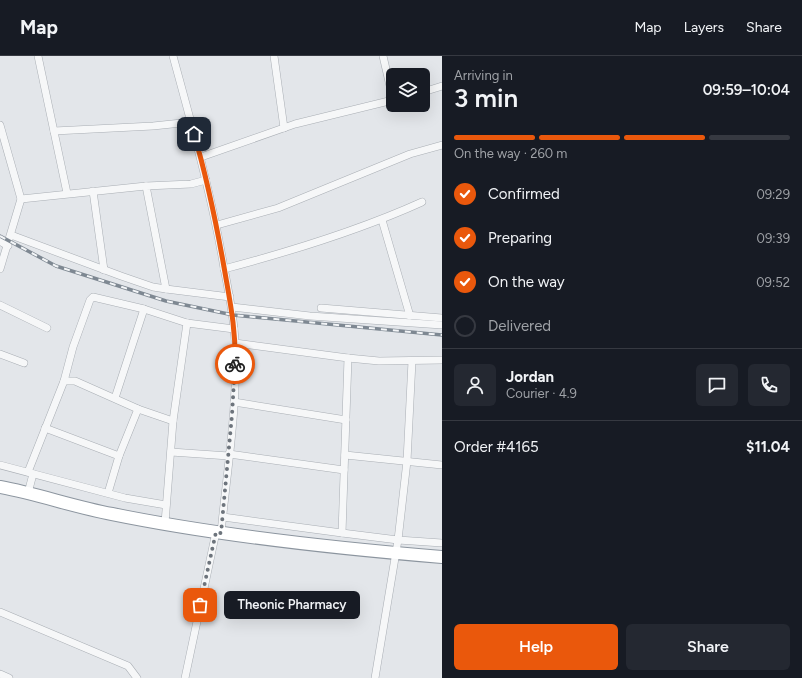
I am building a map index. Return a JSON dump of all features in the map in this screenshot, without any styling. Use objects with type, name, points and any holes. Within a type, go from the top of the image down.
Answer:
[{"type":"highway","points":[[0,487],[97,511],[165,524],[219,532],[442,557]]},
{"type":"street","points":[[38,56],[67,193]]},
{"type":"street","points":[[173,56],[201,157],[217,225],[232,307],[235,343],[234,402],[223,517],[185,678]]},
{"type":"street","points":[[274,56],[284,128]]},
{"type":"street","points":[[383,56],[386,69]]},
{"type":"street","points":[[430,90],[442,86]]},
{"type":"street","points":[[201,157],[284,128],[386,102]]},
{"type":"street","points":[[54,131],[153,126],[191,122]]},
{"type":"street","points":[[0,125],[21,199],[0,269]]},
{"type":"street","points":[[217,225],[278,208],[402,157],[442,145]]},
{"type":"street","points":[[21,199],[67,193],[146,186],[191,184],[206,180]]},
{"type":"street","points":[[146,186],[166,289]]},
{"type":"street","points":[[93,191],[104,270]]},
{"type":"street","points":[[224,269],[302,248],[382,220],[422,202]]},
{"type":"street","points":[[382,220],[410,316]]},
{"type":"street","points":[[11,234],[104,270],[153,287],[230,297]]},
{"type":"street","points":[[0,241],[8,246]]},
{"type":"street","points":[[28,493],[30,473],[45,428],[64,381],[73,346],[90,300],[93,297],[144,309],[186,323],[234,329]]},
{"type":"street","points":[[0,305],[47,328]]},
{"type":"street","points":[[232,307],[310,316],[442,325]]},
{"type":"street","points":[[322,308],[442,318]]},
{"type":"street","points":[[115,398],[144,309]]},
{"type":"street","points":[[165,524],[173,421],[186,323]]},
{"type":"street","points":[[235,343],[379,361],[442,360]]},
{"type":"street","points":[[0,354],[24,363]]},
{"type":"street","points":[[342,533],[348,358]]},
{"type":"street","points":[[375,678],[398,540],[407,461],[412,361]]},
{"type":"street","points":[[64,381],[68,379],[75,381],[138,409],[173,421]]},
{"type":"street","points":[[234,402],[346,420]]},
{"type":"street","points":[[108,493],[119,456],[138,409]]},
{"type":"street","points":[[45,428],[119,456]]},
{"type":"street","points":[[171,452],[229,455],[344,470]]},
{"type":"street","points":[[345,455],[442,465]]},
{"type":"street","points":[[0,465],[108,493],[166,505]]},
{"type":"street","points":[[223,517],[398,540],[442,543]]},
{"type":"street","points":[[0,612],[128,666],[137,678]]},
{"type":"street","points":[[0,674],[9,678]]},
{"type":"railway","points":[[0,236],[56,266],[166,301],[233,315],[442,335]]},
{"type":"way so far","points":[[200,605],[216,532],[221,533],[234,402],[235,364]]},
{"type":"place","name":"Theonic Pharmacy","points":[[200,605]]},
{"type":"route","points":[[194,134],[217,225],[232,307],[235,364]]}]
